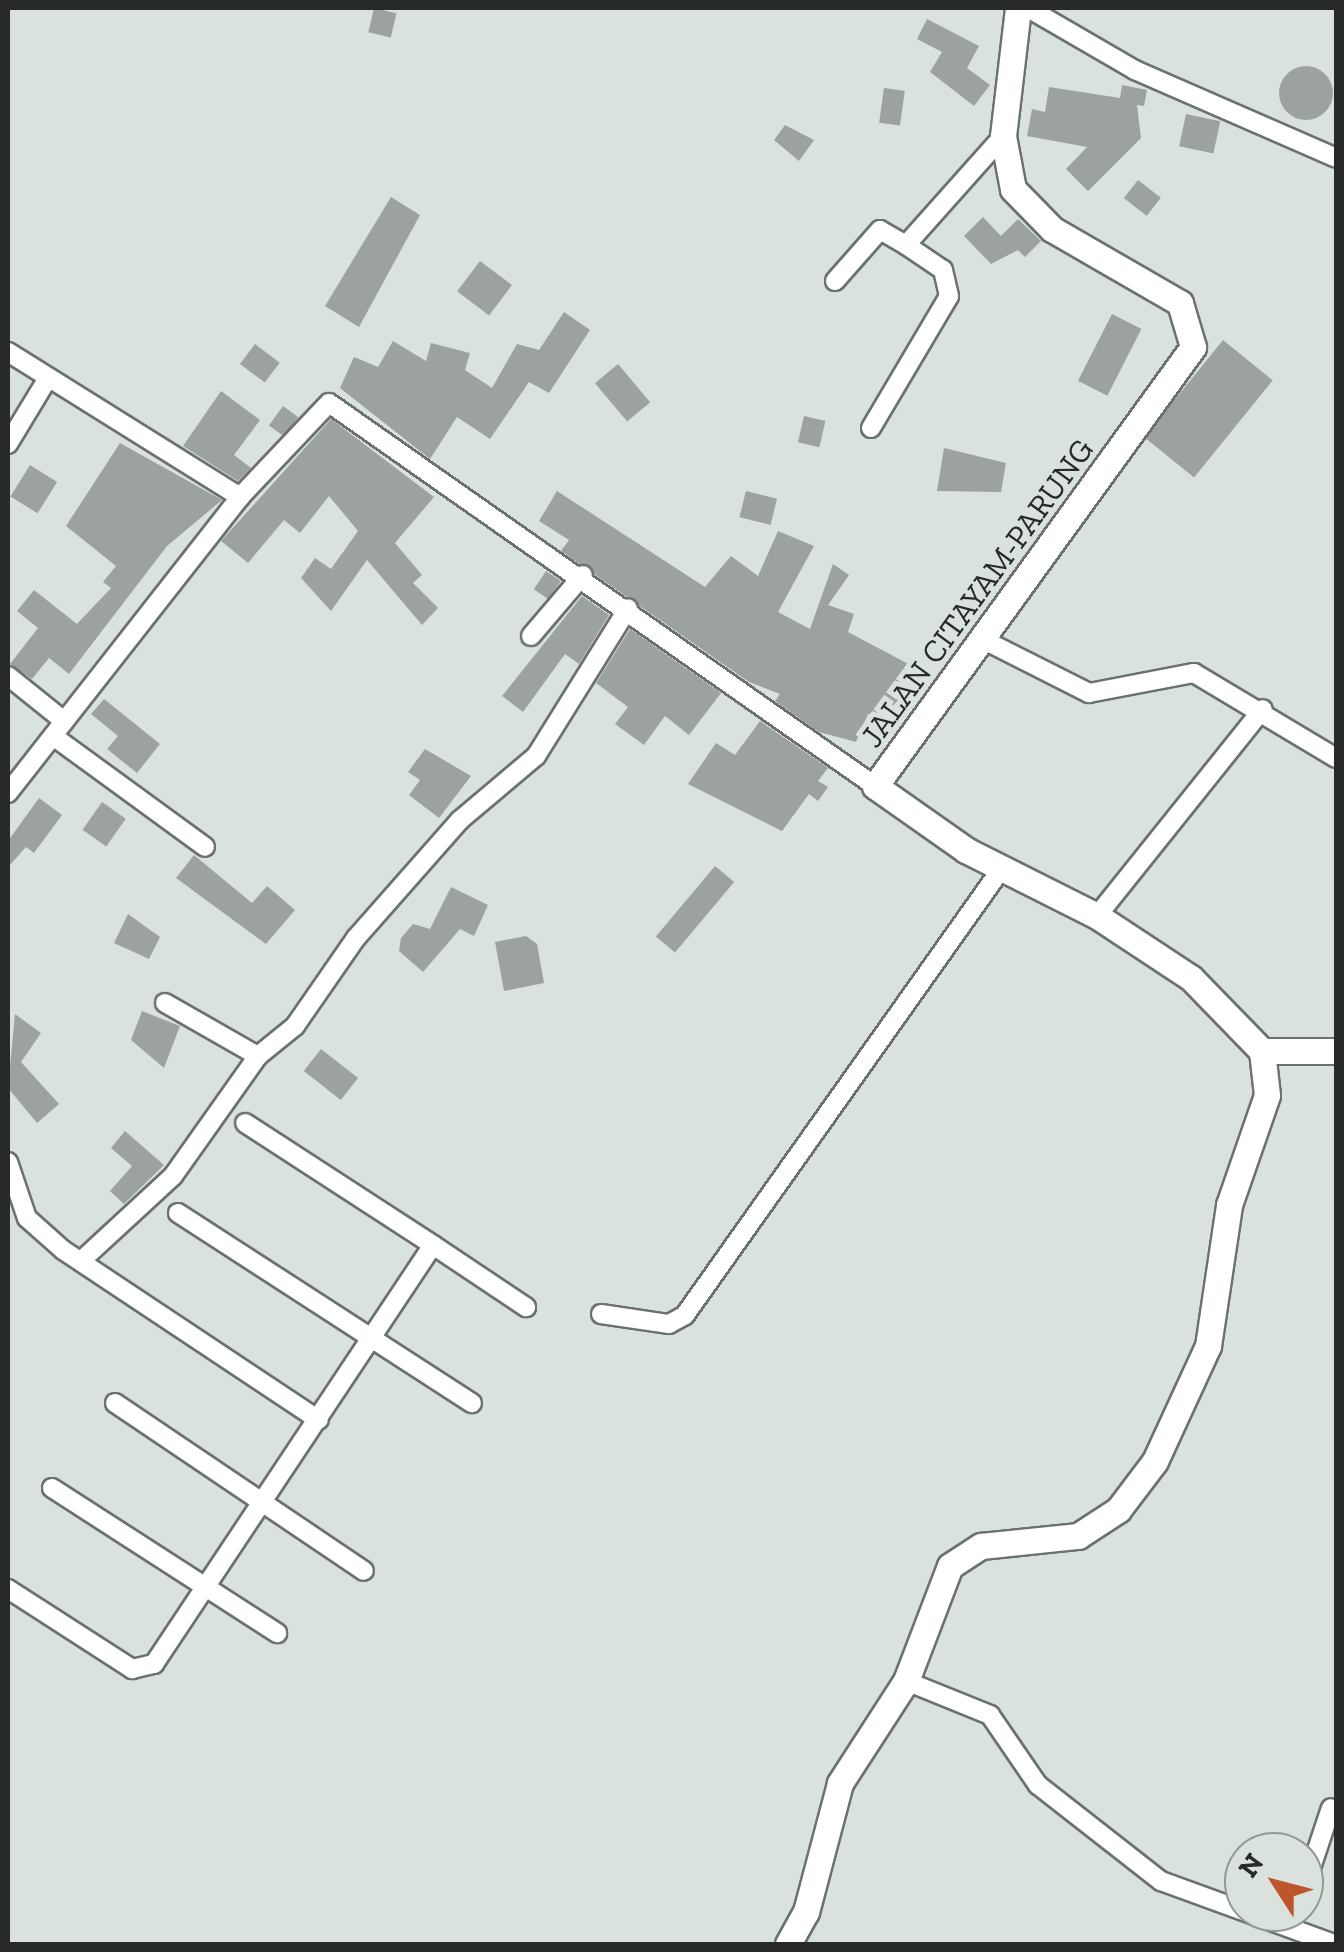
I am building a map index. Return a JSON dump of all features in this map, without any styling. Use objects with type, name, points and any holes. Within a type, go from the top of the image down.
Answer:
[{"type":"street","name":"JALAN CITAYAM-PARUNG","points":[[1018,8],[1002,136],[1024,204],[1180,303],[1193,347],[875,786],[1002,868],[1098,916],[1191,978],[1262,1050]]},
{"type":"street","points":[[1028,8],[1135,70],[1336,158]]},
{"type":"street","points":[[906,245],[1002,136]]},
{"type":"street","points":[[835,280],[880,230],[942,270],[950,296],[871,428]]},
{"type":"street","points":[[8,352],[240,497]]},
{"type":"street","points":[[8,444],[48,378]]},
{"type":"street","points":[[8,793],[240,497],[328,403],[582,575],[875,786]]},
{"type":"street","points":[[531,636],[582,575]]},
{"type":"street","points":[[82,1260],[173,1176],[258,1056],[295,1026],[337,962],[460,820],[536,756],[628,608]]},
{"type":"street","points":[[982,639],[1089,693],[1182,671],[1262,708],[1336,758]]},
{"type":"street","points":[[8,676],[58,728],[205,848]]},
{"type":"street","points":[[1098,916],[1262,708]]},
{"type":"street","points":[[601,1314],[670,1324],[685,1316],[1002,868]]},
{"type":"street","points":[[165,1004],[258,1056]]},
{"type":"street","points":[[788,1944],[811,1897],[840,1783],[906,1680],[963,1551],[1078,1536],[1118,1510],[1155,1462],[1208,1346],[1229,1205],[1262,1120],[1262,1050],[1336,1051]]},
{"type":"street","points":[[245,1123],[526,1307]]},
{"type":"street","points":[[8,1162],[28,1218],[82,1260],[318,1420]]},
{"type":"street","points":[[178,1213],[472,1402]]},
{"type":"street","points":[[8,1589],[137,1671],[154,1664],[433,1246]]},
{"type":"street","points":[[114,1403],[364,1571]]},
{"type":"street","points":[[52,1488],[277,1633]]},
{"type":"street","points":[[906,1680],[990,1715],[1038,1785],[1161,1881],[1224,1905]]},
{"type":"street","points":[[1323,1832],[1331,1808]]},
{"type":"street","points":[[1293,1932],[1334,1944]]},
{"type":"building","points":[[374,8],[396,13],[391,38],[368,32]]},
{"type":"building","points":[[927,19],[979,46],[967,68],[990,85],[974,106],[930,72],[942,52],[917,39]]},
{"type":"building","points":[[1306,66],[1325,74],[1333,93],[1325,112],[1306,120],[1287,112],[1279,93],[1287,74]]},
{"type":"building","points":[[1122,85],[1147,90],[1144,106],[1137,105],[1141,138],[1088,191],[1066,169],[1087,147],[1027,136],[1032,109],[1045,112],[1049,87],[1120,98]]},
{"type":"building","points":[[884,88],[905,91],[900,126],[879,123]]},
{"type":"building","points":[[1186,114],[1220,121],[1213,154],[1179,146]]},
{"type":"building","points":[[785,125],[814,140],[799,161],[774,140]]},
{"type":"building","points":[[1138,180],[1161,198],[1147,216],[1124,198]]},
{"type":"building","points":[[391,197],[420,215],[359,327],[325,306]]},
{"type":"building","points":[[983,217],[1001,236],[1018,219],[1041,241],[1025,257],[1018,250],[991,264],[964,236]]},
{"type":"building","points":[[480,261],[512,285],[489,315],[457,291]]},
{"type":"building","points":[[564,312],[590,330],[549,393],[529,382],[490,439],[457,417],[430,459],[340,388],[354,357],[378,367],[393,341],[426,361],[431,343],[470,353],[465,370],[492,388],[517,344],[539,350]]},
{"type":"building","points":[[1112,314],[1141,329],[1107,396],[1078,381]]},
{"type":"building","points":[[1223,340],[1273,380],[1194,477],[1144,437]]},
{"type":"building","points":[[255,344],[280,363],[265,383],[240,364]]},
{"type":"building","points":[[618,364],[650,402],[627,422],[595,383]]},
{"type":"building","points":[[221,391],[260,420],[234,455],[251,468],[238,481],[183,446]]},
{"type":"building","points":[[283,406],[298,417],[284,437],[269,425]]},
{"type":"building","points":[[804,416],[825,421],[819,447],[798,442]]},
{"type":"building","points":[[331,419],[434,497],[395,543],[422,575],[413,583],[438,608],[422,625],[367,560],[331,611],[301,578],[315,558],[331,569],[358,531],[329,496],[300,533],[284,520],[248,563],[221,541]]},
{"type":"building","points":[[120,443],[222,500],[167,546],[69,674],[49,658],[32,679],[10,664],[38,628],[17,611],[34,590],[77,624],[111,588],[103,582],[116,566],[66,526]]},
{"type":"building","points":[[944,448],[1006,463],[1001,492],[937,491]]},
{"type":"building","points":[[30,465],[57,482],[38,513],[10,496]]},
{"type":"building","points":[[557,491],[705,587],[731,556],[758,576],[778,531],[814,546],[778,612],[810,629],[833,564],[849,575],[828,605],[854,614],[848,632],[914,667],[902,720],[868,714],[856,742],[819,732],[775,701],[780,694],[749,682],[561,551],[569,540],[539,521]]},
{"type":"building","points":[[746,491],[777,499],[771,525],[739,517]]},
{"type":"building","points":[[546,571],[561,581],[549,599],[534,589]]},
{"type":"building","points":[[582,596],[609,615],[579,664],[565,654],[523,712],[502,696]]},
{"type":"building","points":[[630,629],[721,693],[689,735],[665,716],[644,745],[615,724],[628,707],[596,683]]},
{"type":"building","points":[[104,699],[160,744],[137,773],[107,749],[118,736],[91,714]]},
{"type":"building","points":[[760,721],[828,768],[818,781],[828,787],[818,801],[809,794],[782,831],[688,784],[716,743],[735,755]]},
{"type":"building","points":[[425,749],[471,776],[439,818],[409,795],[420,780],[408,772]]},
{"type":"building","points":[[39,798],[62,815],[34,853],[26,847],[8,867],[8,841]]},
{"type":"building","points":[[102,802],[126,819],[106,846],[82,830]]},
{"type":"building","points":[[194,855],[252,903],[267,886],[295,910],[266,944],[176,878]]},
{"type":"building","points":[[715,866],[734,882],[675,953],[656,936]]},
{"type":"building","points":[[451,887],[488,905],[474,936],[460,929],[423,972],[399,951],[401,938],[413,924],[430,929]]},
{"type":"building","points":[[128,914],[160,937],[149,959],[114,943]]},
{"type":"building","points":[[526,936],[537,944],[544,983],[504,991],[495,942]]},
{"type":"building","points":[[142,1011],[180,1026],[164,1068],[131,1040]]},
{"type":"building","points":[[15,1014],[41,1033],[21,1062],[59,1104],[37,1123],[8,1088]]},
{"type":"building","points":[[321,1049],[358,1078],[341,1100],[304,1071]]},
{"type":"building","points":[[125,1131],[164,1165],[124,1204],[110,1191],[132,1166],[111,1148]]}]
